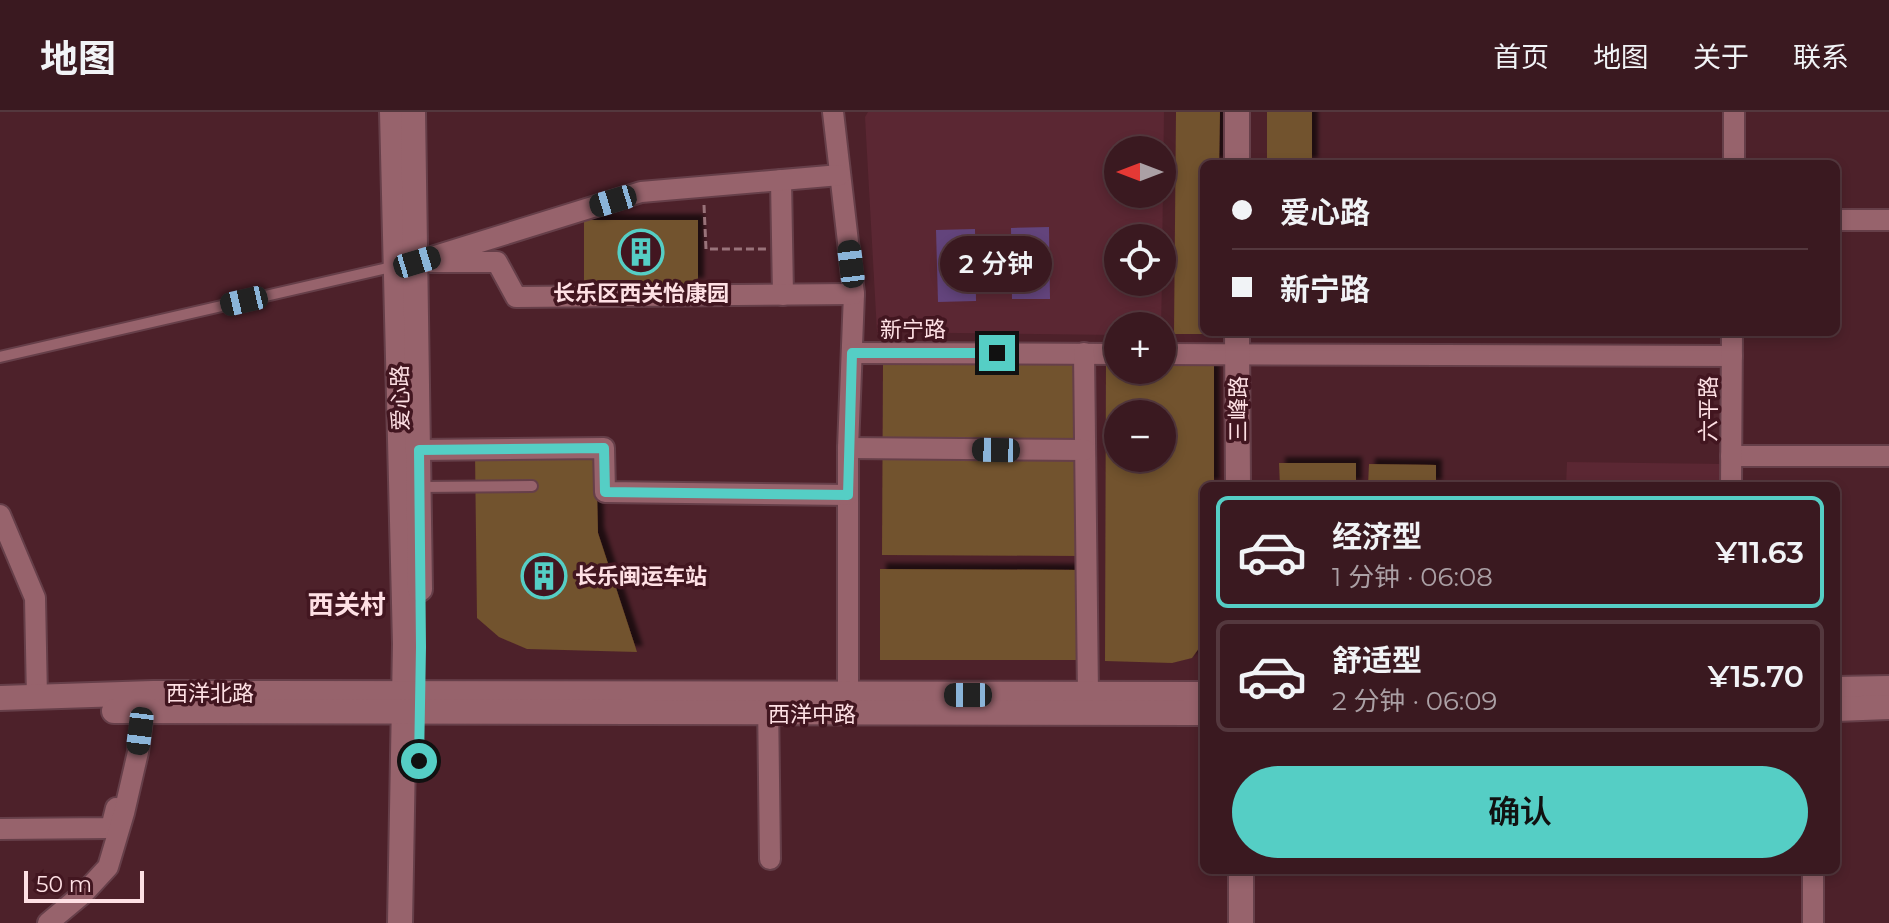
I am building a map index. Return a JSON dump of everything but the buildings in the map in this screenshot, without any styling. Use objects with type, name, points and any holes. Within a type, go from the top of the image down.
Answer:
[{"type":"main road","name":"爱心路","points":[[392,112],[407,264],[419,450],[412,702],[400,923]]},
{"type":"main road","name":"爱心路","points":[[413,112],[407,264],[416,923]]},
{"type":"main road","points":[[1237,112],[1237,160]]},
{"type":"main road","name":"三峰路","points":[[1237,344],[1238,482]]},
{"type":"main road","points":[[1840,689],[1889,688]]},
{"type":"main road","name":"西洋北路","points":[[0,698],[153,693],[412,702]]},
{"type":"main road","name":"西洋中路","points":[[768,705],[848,695],[1200,694]]},
{"type":"main road","name":"西洋北路","points":[[0,712],[143,711],[412,702]]},
{"type":"main road","name":"西洋中路","points":[[412,702],[1200,713]]},
{"type":"main road","points":[[1840,709],[1889,707]]},
{"type":"main road","points":[[1241,874],[1241,923]]},
{"type":"street","points":[[833,112],[854,294],[848,448],[848,695]]},
{"type":"street","points":[[1734,112],[1734,160]]},
{"type":"street","points":[[407,264],[641,192],[840,175]]},
{"type":"street","points":[[781,180],[783,295]]},
{"type":"street","points":[[1840,220],[1889,220]]},
{"type":"street","points":[[407,264],[497,262],[516,297],[854,294]]},
{"type":"street","name":"六平路","points":[[1731,482],[1732,336]]},
{"type":"street","points":[[1176,352],[1237,344],[1732,356]]},
{"type":"street","name":"新宁路","points":[[852,353],[1104,354]]},
{"type":"street","points":[[1084,353],[1088,694]]},
{"type":"street","points":[[419,450],[604,448],[605,492],[848,495]]},
{"type":"street","points":[[848,448],[1085,450]]},
{"type":"street","points":[[1731,456],[1889,456]]},
{"type":"street","points":[[0,515],[35,598],[37,698]]},
{"type":"street","points":[[768,705],[770,859]]},
{"type":"street","points":[[48,923],[85,892],[108,867],[138,752],[143,711]]},
{"type":"street","points":[[0,829],[111,828],[129,754],[138,752]]},
{"type":"street","points":[[1813,874],[1813,923]]},
{"type":"lane","points":[[0,357],[407,264]]},
{"type":"lane","points":[[419,487],[532,486]]},
{"type":"path","points":[[704,187],[706,249],[782,248]]},
{"type":"shaded area","points":[[868,112],[1164,112],[1164,136],[1104,136],[1104,208],[1163,208],[1163,224],[1104,224],[1104,296],[1162,296],[1161,312],[1104,312],[1104,335],[877,332],[865,117]]},
{"type":"shaded area","points":[[1049,227],[1050,299],[1012,299],[1011,228]]},
{"type":"shaded area","points":[[975,229],[976,301],[938,302],[936,230]]},
{"type":"shaded area","points":[[1567,462],[1725,464],[1725,482],[1566,482]]},
{"type":"place","name":"长乐区西关怡康园","points":[[641,252]]},
{"type":"place","name":"长乐闽运车站","points":[[544,576]]},
{"type":"district","name":"西关村","points":[[347,605]]},
{"type":"route","points":[[419,761],[419,450],[604,448],[605,492],[848,495],[852,353],[997,353]]}]
